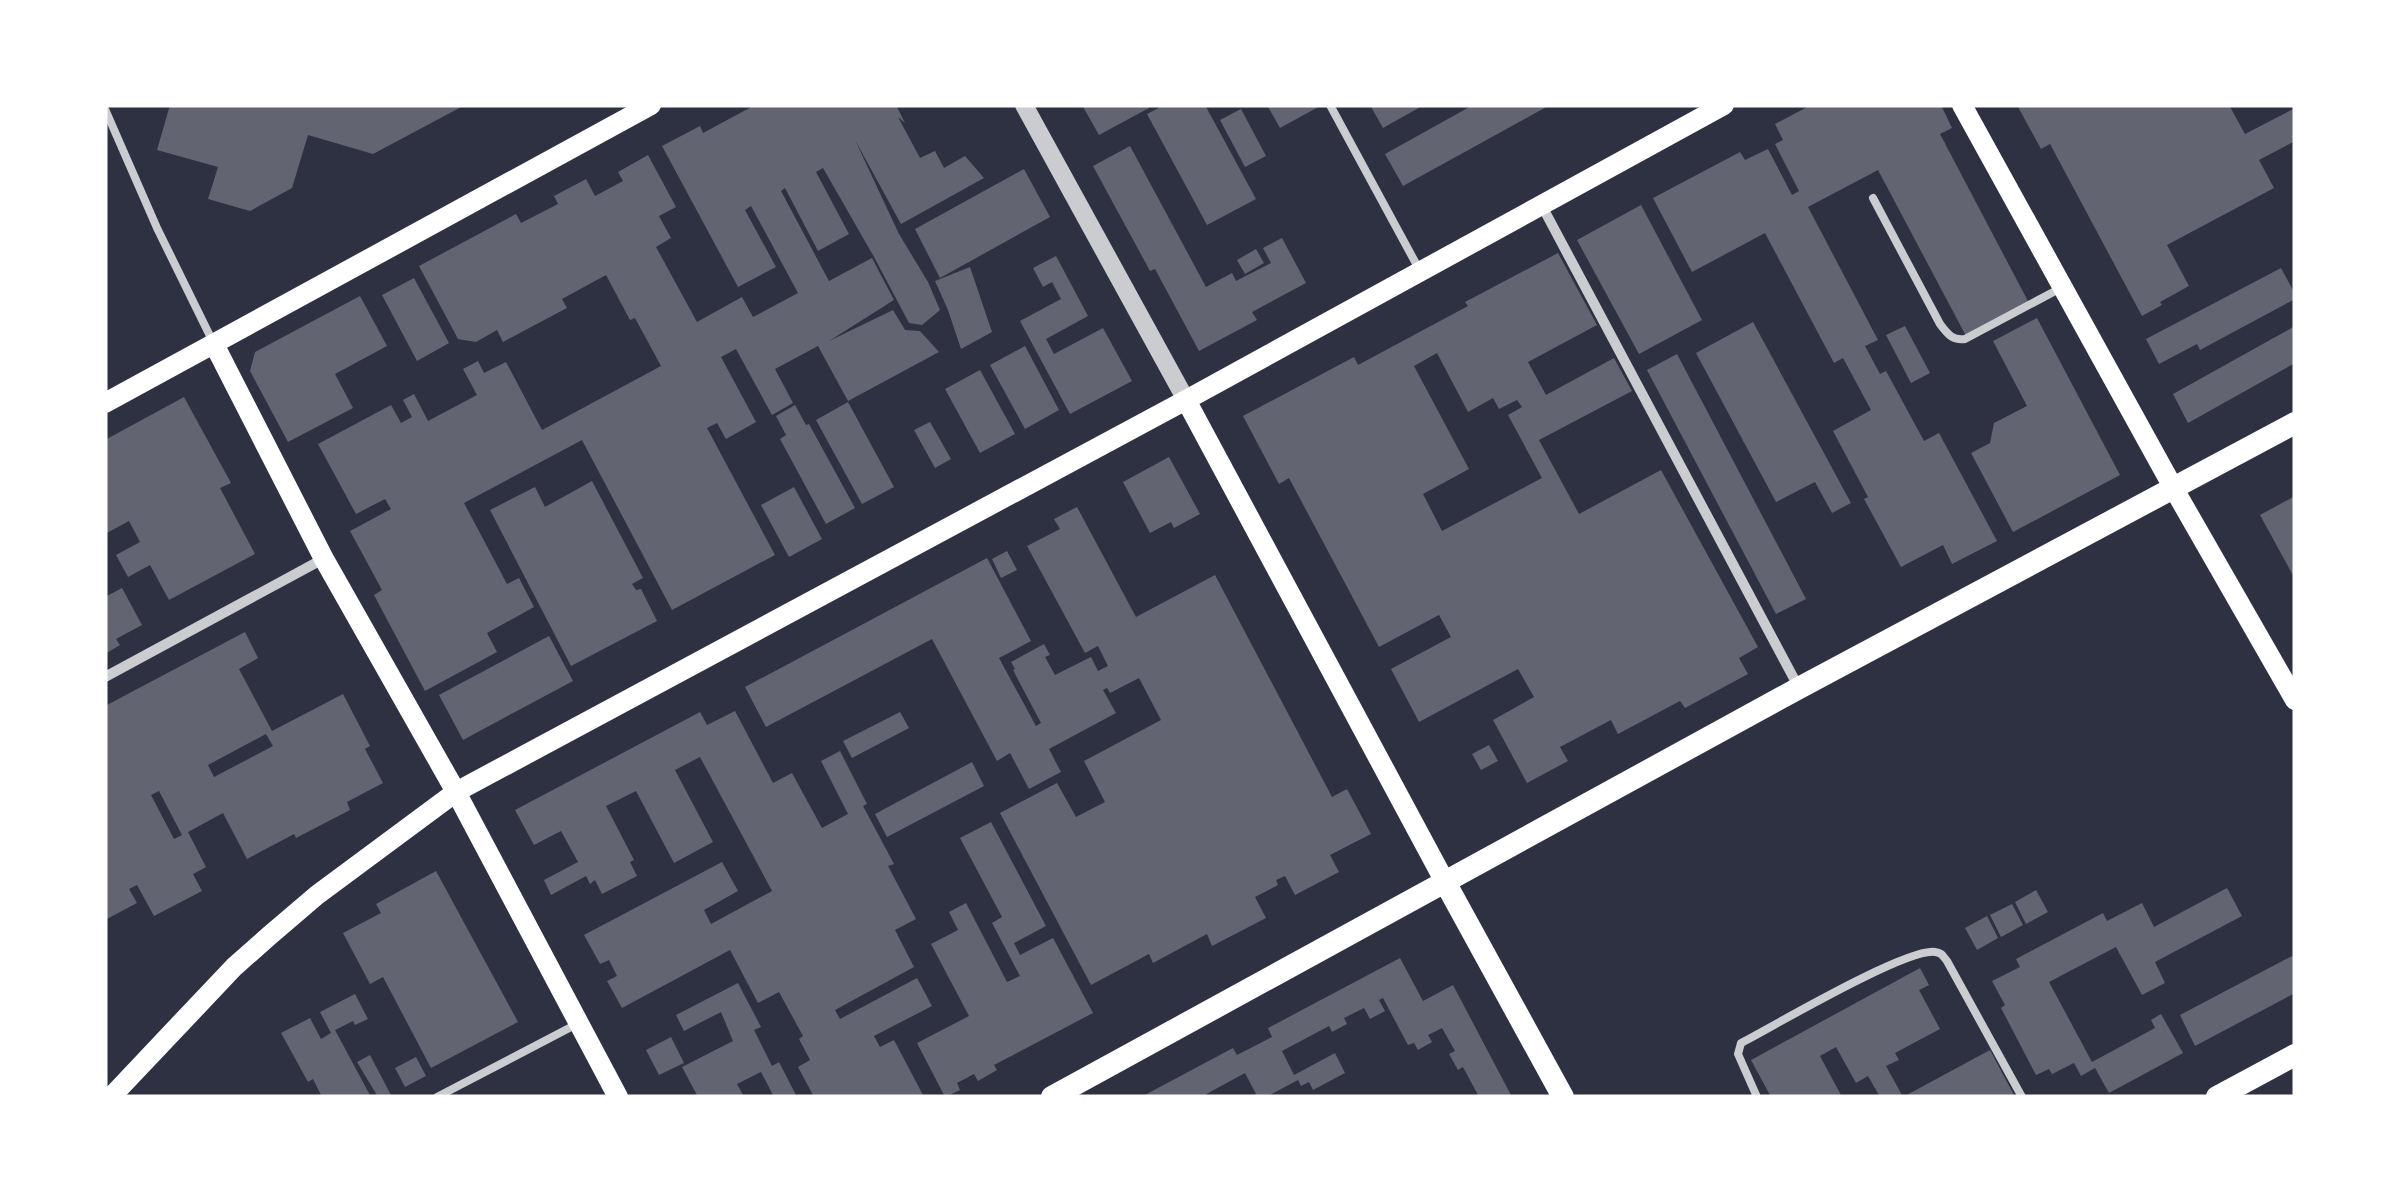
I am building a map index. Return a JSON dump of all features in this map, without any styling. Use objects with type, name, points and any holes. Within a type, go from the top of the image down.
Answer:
[{"type":"main road","points":[[105,403],[651,105]]},
{"type":"main road","points":[[111,1097],[196,1006],[269,936],[456,792],[1186,400],[1724,105]]},
{"type":"main road","points":[[1962,105],[2295,700]]},
{"type":"main road","points":[[214,344],[324,559],[456,792],[618,1097]]},
{"type":"main road","points":[[1186,400],[1563,1097]]},
{"type":"main road","points":[[1052,1097],[2295,423]]},
{"type":"main road","points":[[2217,1097],[2295,1054]]},
{"type":"street","points":[[1024,105],[1186,400]]},
{"type":"street","points":[[1541,205],[1800,688]]},
{"type":"street","points":[[105,677],[324,559]]},
{"type":"lane","points":[[1330,105],[1420,271]]},
{"type":"lane","points":[[105,109],[214,344]]},
{"type":"lane","points":[[1873,198],[1949,336],[1965,339],[2063,287]]},
{"type":"lane","points":[[1757,1097],[1738,1054],[1741,1043],[1880,969],[1934,952],[1947,961],[2022,1097]]},
{"type":"lane","points":[[437,1097],[578,1024]]},
{"type":"building","points":[[170,105],[465,105],[373,154],[308,135],[292,188],[250,211],[208,199],[218,167],[157,150]]},
{"type":"building","points":[[755,105],[896,105],[905,123],[898,117],[920,158],[935,151],[944,168],[965,156],[984,178],[901,224],[855,140],[940,310],[922,325],[909,323],[823,168],[816,172],[849,234],[818,251],[785,188],[781,191],[829,281],[872,258],[894,300],[829,341],[893,310],[905,330],[920,331],[939,352],[848,401],[818,346],[775,369],[793,403],[772,415],[736,349],[721,357],[756,422],[726,439],[717,423],[707,428],[775,555],[672,610],[582,440],[464,503],[507,584],[519,578],[534,607],[487,633],[497,652],[425,691],[374,595],[382,590],[350,531],[391,509],[385,499],[356,514],[318,444],[391,405],[401,423],[412,417],[403,400],[414,394],[428,421],[477,395],[463,369],[478,361],[484,373],[506,362],[542,430],[661,366],[606,275],[562,299],[567,308],[503,342],[497,330],[476,342],[458,339],[419,266],[516,214],[521,223],[558,204],[554,196],[586,179],[595,196],[623,181],[618,172],[648,155],[676,207],[659,216],[671,238],[656,247],[697,322],[742,297],[753,317],[798,293],[751,206],[745,210],[776,267],[738,287],[662,146],[700,126],[703,133]]},
{"type":"building","points":[[1082,105],[1147,105],[1149,108],[1099,135]]},
{"type":"building","points":[[1164,105],[1205,105],[1256,199],[1207,225],[1147,114]]},
{"type":"building","points":[[1267,105],[1322,105],[1280,128]]},
{"type":"building","points":[[1370,105],[1424,105],[1383,128]]},
{"type":"building","points":[[1473,105],[1550,105],[1403,186],[1385,154]]},
{"type":"building","points":[[1811,105],[1941,105],[1952,128],[1940,134],[2029,303],[1966,336],[1878,170],[1808,207],[1878,340],[1865,346],[1880,374],[1886,371],[1924,441],[1939,433],[1997,541],[1952,564],[1943,545],[1901,567],[1833,431],[1871,410],[1843,358],[1834,363],[1765,233],[1692,272],[1653,198],[1740,152],[1745,160],[1768,149],[1792,195],[1799,191],[1775,144],[1783,140],[1775,124]]},
{"type":"building","points":[[2017,105],[2229,105],[2245,134],[2295,108],[2295,141],[2259,160],[2274,188],[2167,245],[2189,286],[2142,316],[2050,144],[2041,149]]},
{"type":"building","points":[[1241,109],[1266,156],[1245,167],[1220,120]]},
{"type":"building","points":[[1130,146],[1206,287],[1232,273],[1236,281],[1271,263],[1263,248],[1282,238],[1306,283],[1252,312],[1257,320],[1199,351],[1093,166]]},
{"type":"building","points":[[1024,169],[1050,217],[940,278],[915,229]]},
{"type":"building","points":[[1641,205],[1702,320],[1639,354],[1577,240]]},
{"type":"building","points":[[1256,249],[1264,263],[1245,274],[1237,260]]},
{"type":"building","points":[[1558,253],[1597,325],[1528,362],[1546,395],[1614,358],[1632,391],[1539,440],[1579,514],[1661,470],[1758,647],[1739,658],[1748,674],[1685,708],[1680,701],[1618,734],[1611,720],[1560,747],[1568,761],[1527,783],[1493,720],[1534,697],[1518,669],[1419,722],[1391,669],[1451,637],[1439,615],[1379,647],[1289,478],[1279,484],[1243,416],[1354,357],[1358,365],[1468,306],[1465,302]],"holes":[[[1437,353],[1468,412],[1493,398],[1499,409],[1517,400],[1522,407],[1508,415],[1542,478],[1442,531],[1423,494],[1469,469],[1414,366]]]},
{"type":"building","points":[[1056,256],[1088,316],[1046,339],[1054,354],[1103,328],[1132,381],[1070,414],[1020,321],[1061,299],[1052,282],[1043,287],[1033,268]]},
{"type":"building","points":[[970,267],[992,332],[961,349],[935,281]]},
{"type":"building","points":[[2281,268],[2295,299],[2200,350],[2197,344],[2159,364],[2146,339]]},
{"type":"building","points":[[414,278],[449,343],[417,361],[382,295]]},
{"type":"building","points":[[360,296],[387,346],[335,374],[353,408],[288,442],[250,371],[255,352]]},
{"type":"building","points":[[2037,318],[2120,475],[2013,532],[1971,453],[1990,443],[1994,423],[2027,406],[1993,341]]},
{"type":"building","points":[[1753,322],[1851,503],[1832,513],[1815,482],[1776,502],[1696,353]]},
{"type":"building","points":[[1905,326],[1930,373],[1911,383],[1886,335]]},
{"type":"building","points":[[2295,326],[2295,363],[2188,423],[2173,394]]},
{"type":"building","points":[[1025,346],[1059,410],[1025,429],[990,365]]},
{"type":"building","points":[[1677,354],[1806,599],[1776,614],[1647,370]]},
{"type":"building","points":[[980,370],[1015,434],[980,453],[945,389]]},
{"type":"building","points":[[184,397],[231,483],[220,488],[255,554],[169,600],[150,565],[128,577],[116,555],[140,542],[129,521],[105,534],[105,440]]},
{"type":"building","points":[[848,402],[894,487],[862,504],[816,420]]},
{"type":"building","points":[[795,405],[855,508],[826,524],[780,439],[786,435],[776,416]]},
{"type":"building","points":[[930,422],[951,459],[935,468],[914,430]]},
{"type":"building","points":[[1169,457],[1200,514],[1174,528],[1171,522],[1150,533],[1123,482]]},
{"type":"building","points":[[592,481],[643,578],[632,584],[636,590],[641,589],[657,621],[571,666],[490,510],[535,487],[545,507]]},
{"type":"building","points":[[794,487],[822,539],[789,557],[761,505]]},
{"type":"building","points":[[2295,496],[2295,579],[2260,515]]},
{"type":"building","points":[[1077,507],[1136,617],[1215,575],[1332,797],[1347,789],[1371,834],[1330,855],[1339,872],[1295,895],[1285,876],[1276,880],[1278,885],[1255,897],[1266,918],[1212,946],[1207,934],[1153,963],[1149,954],[1091,985],[1000,813],[1057,783],[1076,817],[1105,802],[1084,761],[1161,720],[1139,678],[1110,693],[1107,688],[1103,690],[1116,713],[1049,749],[1061,772],[1029,789],[1010,753],[997,761],[932,639],[766,727],[745,687],[987,558],[1031,641],[999,658],[1036,726],[1041,723],[1011,662],[1044,644],[1050,655],[1045,657],[1055,675],[1091,657],[1098,671],[1108,666],[1098,646],[1085,653],[1027,546],[1060,529],[1054,519]]},
{"type":"building","points":[[1007,551],[1017,570],[1001,578],[992,559]]},
{"type":"building","points":[[122,588],[142,625],[116,639],[120,645],[105,654],[105,597]]},
{"type":"building","points":[[245,632],[258,658],[239,669],[272,731],[343,694],[370,746],[365,749],[383,783],[347,802],[350,810],[247,859],[223,813],[188,832],[206,867],[193,874],[202,891],[154,916],[137,885],[129,889],[137,903],[105,920],[105,706]],"holes":[[[266,734],[273,746],[214,777],[208,765]],[[159,791],[182,835],[174,839],[151,795]]]},
{"type":"building","points":[[549,636],[573,681],[463,740],[439,695]]},
{"type":"building","points":[[735,711],[773,783],[792,773],[822,828],[848,814],[821,761],[840,751],[867,804],[863,806],[894,864],[888,866],[916,919],[895,930],[914,967],[835,1010],[840,1019],[917,978],[932,1006],[874,1036],[880,1047],[894,1040],[924,1097],[814,1097],[798,1067],[810,1060],[799,1039],[803,1036],[779,992],[758,1003],[730,950],[622,1008],[607,981],[617,976],[609,960],[600,964],[584,935],[722,862],[738,891],[704,910],[711,924],[772,891],[700,757],[675,770],[713,842],[674,863],[636,791],[606,806],[634,860],[630,862],[637,876],[602,894],[595,880],[590,884],[586,876],[551,895],[544,880],[578,862],[561,831],[534,845],[515,810],[700,712],[707,725]]},
{"type":"building","points":[[900,712],[909,728],[852,758],[843,741]]},
{"type":"building","points":[[1489,745],[1498,761],[1481,770],[1472,754]]},
{"type":"building","points":[[972,762],[984,786],[887,837],[875,814]]},
{"type":"building","points":[[991,822],[1046,926],[1014,943],[1020,955],[1053,938],[1093,1013],[994,1065],[997,1070],[978,1081],[974,1074],[957,1083],[960,1090],[945,1097],[917,1043],[969,1016],[931,944],[958,930],[949,912],[966,903],[1007,982],[1020,976],[992,923],[1002,917],[960,838]]},
{"type":"building","points":[[436,871],[518,1022],[431,1068],[383,977],[370,984],[343,933],[381,913],[376,904]]},
{"type":"building","points":[[2227,888],[2242,916],[2155,962],[2165,983],[2142,995],[2116,947],[2049,982],[2092,1062],[2155,1028],[2151,1020],[2161,1014],[2183,1053],[2109,1093],[2095,1068],[2081,1076],[2074,1063],[2052,1074],[2049,1069],[2036,1075],[2001,1008],[2005,1005],[1992,981],[2020,967],[2016,959],[2103,913],[2107,921],[2142,903],[2154,927]]},
{"type":"building","points":[[2036,890],[2048,912],[2026,924],[2015,902]]},
{"type":"building","points":[[2012,904],[2023,925],[2001,937],[1990,915]]},
{"type":"building","points":[[1987,916],[1998,938],[1977,950],[1965,928]]},
{"type":"building","points":[[2292,956],[2295,993],[2195,1046],[2180,1015]]},
{"type":"building","points":[[1400,958],[1423,1001],[1453,985],[1512,1097],[1479,1097],[1463,1067],[1458,1070],[1449,1054],[1455,1051],[1442,1028],[1428,1035],[1432,1042],[1418,1050],[1414,1043],[1408,1045],[1383,998],[1379,1000],[1385,1011],[1370,1019],[1364,1008],[1344,1018],[1347,1024],[1332,1032],[1329,1026],[1282,1051],[1294,1075],[1335,1053],[1345,1073],[1313,1090],[1309,1082],[1301,1086],[1298,1080],[1266,1097],[1249,1097],[1256,1094],[1245,1073],[1201,1097],[1141,1097],[1233,1048],[1237,1055],[1272,1037],[1268,1028]]},
{"type":"building","points":[[1920,968],[1929,985],[1919,990],[1940,1029],[1895,1053],[1899,1060],[1886,1066],[1903,1097],[1880,1097],[1868,1076],[1856,1083],[1836,1047],[1820,1056],[1842,1097],[1771,1097],[1751,1060]]},
{"type":"building","points":[[738,983],[761,1027],[754,1030],[772,1066],[779,1062],[797,1097],[774,1097],[761,1072],[737,1084],[744,1097],[698,1097],[682,1067],[733,1041],[721,1012],[684,1031],[676,1015]]},
{"type":"building","points":[[355,994],[368,1019],[335,1030],[371,1097],[322,1097],[313,1079],[308,1082],[281,1033],[310,1018],[321,1039],[331,1033],[320,1012]]},
{"type":"building","points":[[671,1037],[684,1063],[659,1075],[646,1050]]},
{"type":"building","points":[[1990,1050],[2015,1097],[1903,1097]]},
{"type":"building","points":[[370,1055],[391,1095],[387,1097],[378,1097],[357,1062]]},
{"type":"building","points":[[416,1057],[426,1076],[405,1087],[395,1068]]}]
